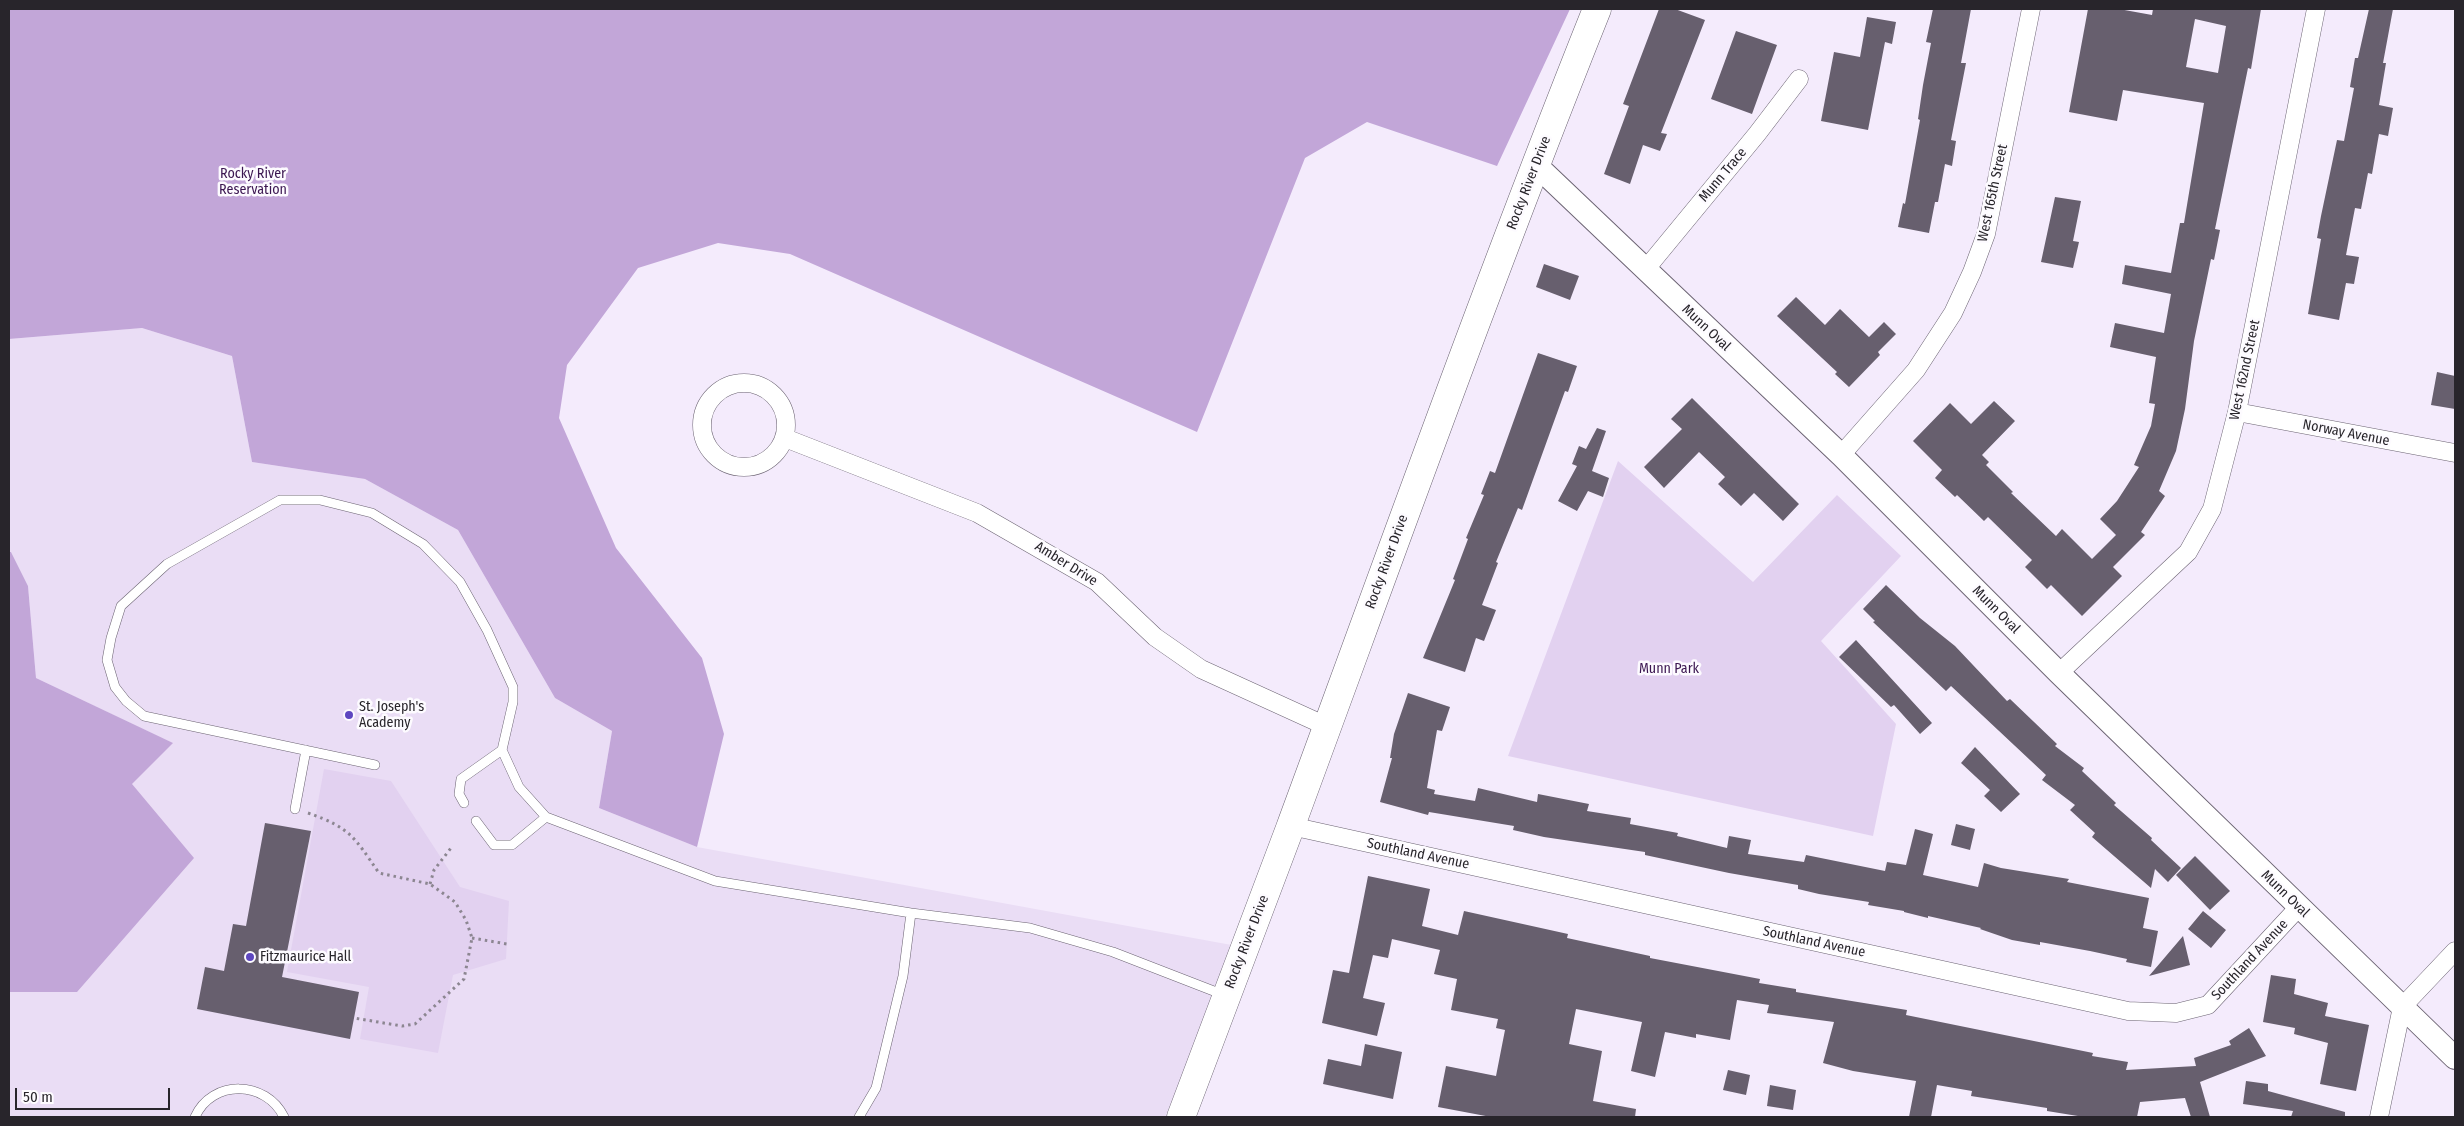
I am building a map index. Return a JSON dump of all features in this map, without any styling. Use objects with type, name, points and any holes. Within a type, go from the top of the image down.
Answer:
[{"type":"main road","name":"Rocky River Drive","points":[[1183,1117],[1226,996],[1291,826],[1326,726],[1535,164],[1597,9]]},
{"type":"street","name":"West 165th Street","points":[[1841,455],[1916,370],[1953,313],[1972,272],[1986,234],[2030,9]]},
{"type":"street","name":"West 162nd Street","points":[[2059,673],[2188,552],[2212,509],[2237,412],[2316,9]]},
{"type":"street","name":"Munn Trace","points":[[1645,270],[1757,134],[1799,79]]},
{"type":"street","name":"Munn Oval","points":[[1535,164],[1841,455],[2298,908],[2455,1058]]},
{"type":"street","points":[[743,382],[756,384],[769,390],[778,399],[785,411],[787,424],[785,438],[778,451],[767,461],[754,467],[739,467],[724,463],[713,454],[705,441],[701,427],[703,413],[708,401],[730,385],[743,382]]},
{"type":"street","name":"Norway Avenue","points":[[2237,412],[2455,453]]},
{"type":"street","name":"Amber Drive","points":[[785,438],[976,513],[1097,582],[1155,637],[1201,669],[1326,726]]},
{"type":"street","name":"Southland Avenue","points":[[1291,826],[2128,1011],[2176,1013],[2208,1005],[2298,908]]},
{"type":"street","points":[[2379,1117],[2402,1007],[2455,951]]},
{"type":"lane","points":[[375,765],[144,716],[126,702],[115,686],[108,660],[111,638],[121,606],[167,564],[280,500],[320,500],[372,514],[423,544],[460,582],[487,630],[513,687],[513,702],[502,750],[519,787],[546,817],[715,880],[910,912],[1030,928],[1114,952],[1226,996]]},
{"type":"lane","points":[[295,808],[306,750]]},
{"type":"lane","points":[[464,803],[459,794],[461,779],[502,750]]},
{"type":"lane","points":[[476,821],[494,845],[512,845],[546,817]]},
{"type":"lane","points":[[859,1117],[876,1088],[903,976],[910,912]]},
{"type":"lane","points":[[195,1117],[209,1098],[223,1090],[239,1088],[255,1090],[269,1098],[284,1117]]},
{"type":"path","points":[[295,808],[336,823],[354,838],[379,873],[430,884],[455,902],[466,920],[472,938],[464,979],[415,1024],[402,1026],[354,1018]]},
{"type":"path","points":[[430,884],[434,870],[452,848]]},
{"type":"path","points":[[472,938],[507,944]]},
{"type":"shaded area","name":"St. Joseph's Academy","points":[[142,328],[232,356],[252,462],[365,479],[458,530],[555,698],[612,731],[599,808],[697,847],[1237,946],[1165,1117],[9,1117],[9,908],[172,743],[36,678],[28,586],[11,552],[9,552],[9,339]]},
{"type":"green space","name":"Rocky River Reservation","points":[[9,9],[1570,9],[1497,166],[1367,122],[1305,158],[1197,432],[790,254],[718,243],[638,268],[567,365],[559,418],[616,548],[702,658],[724,734],[697,847],[599,808],[612,731],[555,698],[458,530],[365,479],[252,462],[232,356],[142,328],[9,339]]},
{"type":"green space","name":"Munn Park","points":[[1618,461],[1753,582],[1837,495],[1901,556],[1821,641],[1896,724],[1873,836],[1508,756]]},
{"type":"green space","points":[[9,552],[11,552],[28,586],[36,678],[173,743],[132,784],[194,858],[77,992],[9,992]]},
{"type":"green space","points":[[324,769],[391,781],[460,887],[509,901],[506,959],[453,975],[438,1053],[360,1039],[369,987],[287,972]]},
{"type":"building","points":[[1659,9],[1675,9],[1705,20],[1661,133],[1667,134],[1660,151],[1643,145],[1630,184],[1604,174],[1629,106],[1623,104]]},
{"type":"building","points":[[1933,9],[1971,9],[1961,63],[1966,63],[1951,140],[1956,141],[1952,166],[1945,164],[1938,202],[1935,202],[1929,233],[1898,227],[1903,203],[1905,204],[1920,120],[1918,119],[1931,43],[1926,42]]},
{"type":"building","points":[[2088,9],[2119,9],[2152,15],[2153,9],[2261,9],[2251,69],[2248,68],[2215,229],[2220,230],[2214,260],[2211,259],[2194,341],[2185,409],[2176,451],[2159,491],[2165,496],[2141,532],[2145,535],[2113,567],[2122,576],[2082,616],[2051,585],[2047,589],[2025,567],[2032,560],[1988,517],[1984,521],[1957,495],[1955,497],[1935,478],[1942,470],[1913,441],[1950,403],[1971,424],[1994,401],[2015,421],[1982,455],[1989,462],[1986,465],[2013,492],[2011,493],[2056,536],[2062,529],[2092,559],[2116,535],[2100,519],[2117,501],[2139,467],[2134,465],[2151,426],[2155,404],[2149,403],[2156,357],[2110,347],[2115,323],[2164,333],[2171,294],[2122,284],[2125,265],[2171,273],[2180,223],[2184,223],[2204,103],[2123,90],[2117,121],[2069,112]],"holes":[[[2195,19],[2226,26],[2218,73],[2186,67]]]},
{"type":"building","points":[[2369,9],[2393,9],[2383,63],[2386,63],[2379,105],[2393,108],[2388,136],[2379,134],[2372,174],[2368,173],[2361,209],[2355,208],[2346,255],[2359,257],[2354,284],[2346,283],[2339,320],[2308,314],[2321,239],[2317,238],[2321,216],[2337,140],[2344,141],[2354,88],[2350,87],[2355,58],[2358,58]]},
{"type":"building","points":[[1867,17],[1896,22],[1892,44],[1885,42],[1868,130],[1821,121],[1834,52],[1860,57]]},
{"type":"building","points":[[1736,31],[1777,45],[1752,114],[1711,99]]},
{"type":"building","points":[[2055,197],[2081,201],[2073,241],[2079,242],[2073,268],[2041,262]]},
{"type":"building","points":[[1544,264],[1579,276],[1570,300],[1536,287]]},
{"type":"building","points":[[1796,297],[1825,325],[1840,309],[1869,337],[1884,322],[1896,334],[1878,352],[1880,355],[1849,387],[1835,374],[1837,372],[1777,316]]},
{"type":"building","points":[[1538,353],[1577,366],[1568,392],[1565,391],[1522,510],[1518,508],[1496,562],[1498,563],[1482,605],[1496,610],[1484,641],[1476,638],[1465,672],[1423,658],[1455,580],[1453,579],[1468,539],[1466,538],[1484,495],[1481,494],[1490,471],[1495,473]]},
{"type":"building","points":[[2437,372],[2455,376],[2455,409],[2431,405]]},
{"type":"building","points":[[1692,398],[1799,504],[1783,521],[1754,493],[1741,506],[1718,484],[1725,477],[1699,452],[1664,488],[1644,467],[1682,429],[1671,419]]},
{"type":"building","points":[[1597,428],[1606,431],[1592,471],[1609,478],[1603,497],[1588,491],[1577,511],[1558,501],[1577,466],[1572,464],[1579,446],[1586,449]]},
{"type":"building","points":[[1886,585],[1920,618],[1955,646],[2007,701],[2010,699],[2057,744],[2055,746],[2084,768],[2082,771],[2116,803],[2114,805],[2152,838],[2151,840],[2181,868],[2168,882],[2155,869],[2151,888],[2092,837],[2095,833],[2070,810],[2075,805],[2042,780],[2046,775],[1951,686],[1946,691],[1873,622],[1875,621],[1863,609]]},
{"type":"building","points":[[1856,640],[1932,723],[1920,734],[1894,705],[1891,707],[1839,657]]},
{"type":"building","points":[[1408,693],[1450,707],[1442,731],[1437,730],[1427,788],[1435,790],[1434,794],[1475,801],[1478,788],[1537,802],[1538,794],[1589,804],[1587,811],[1631,818],[1630,824],[1678,833],[1677,836],[1727,848],[1729,836],[1751,840],[1748,854],[1804,862],[1806,855],[1885,871],[1887,862],[1906,865],[1915,829],[1933,834],[1923,875],[1978,887],[1984,863],[2001,868],[2069,879],[2067,882],[2149,898],[2143,928],[2158,931],[2151,967],[2126,962],[2127,959],[2090,951],[2040,942],[2040,945],[2012,940],[1981,928],[1868,905],[1869,902],[1819,894],[1798,889],[1798,885],[1729,873],[1645,855],[1645,852],[1544,837],[1513,830],[1514,826],[1429,812],[1428,815],[1380,802],[1392,758],[1390,758],[1394,734]]},
{"type":"building","points":[[1975,747],[2020,794],[2001,812],[1984,796],[1990,790],[1961,763]]},
{"type":"building","points":[[265,823],[311,831],[282,977],[359,992],[350,1039],[197,1009],[205,967],[224,971],[233,924],[246,926]]},
{"type":"building","points":[[1956,824],[1975,829],[1970,850],[1951,845]]},
{"type":"building","points":[[2195,856],[2230,891],[2210,910],[2176,875]]},
{"type":"building","points":[[1368,876],[1430,889],[1422,926],[1458,935],[1464,911],[1568,934],[1567,938],[1650,956],[1650,958],[1760,979],[1759,983],[1796,989],[1796,992],[1907,1010],[1906,1015],[2093,1053],[2092,1056],[2128,1062],[2126,1070],[2196,1066],[2194,1058],[2231,1045],[2229,1041],[2249,1028],[2266,1056],[2200,1082],[2210,1117],[2191,1117],[2185,1098],[2140,1102],[2137,1117],[2084,1117],[2047,1111],[2047,1108],[1971,1096],[1972,1091],[1937,1085],[1931,1117],[1909,1117],[1916,1081],[1853,1071],[1823,1063],[1834,1022],[1767,1013],[1769,1005],[1737,1000],[1730,1040],[1696,1034],[1696,1038],[1665,1032],[1655,1077],[1631,1071],[1642,1022],[1576,1009],[1569,1044],[1602,1051],[1593,1101],[1636,1109],[1635,1117],[1491,1117],[1438,1107],[1446,1066],[1496,1076],[1505,1030],[1496,1028],[1498,1019],[1451,1010],[1457,979],[1434,974],[1440,950],[1392,939],[1388,958],[1373,955],[1363,998],[1385,1003],[1377,1036],[1322,1023],[1333,970],[1349,973]]},
{"type":"building","points":[[2203,911],[2226,930],[2211,948],[2188,929]]},
{"type":"building","points":[[2183,936],[2190,965],[2149,976]]},
{"type":"building","points":[[2271,975],[2296,979],[2294,994],[2328,1003],[2325,1016],[2369,1025],[2356,1091],[2320,1084],[2328,1043],[2294,1034],[2295,1028],[2263,1022]]},
{"type":"building","points":[[1365,1044],[1402,1052],[1393,1099],[1323,1084],[1328,1059],[1361,1066]]},
{"type":"building","points":[[1728,1070],[1750,1075],[1746,1095],[1723,1090]]},
{"type":"building","points":[[2246,1081],[2268,1084],[2268,1091],[2345,1112],[2345,1117],[2291,1117],[2293,1111],[2243,1104]]},
{"type":"building","points":[[1770,1085],[1796,1090],[1793,1110],[1767,1106]]},
{"type":"place","name":"St. Joseph's Academy","points":[[349,715]]},
{"type":"place","name":"Fitzmaurice Hall","points":[[250,957]]}]
